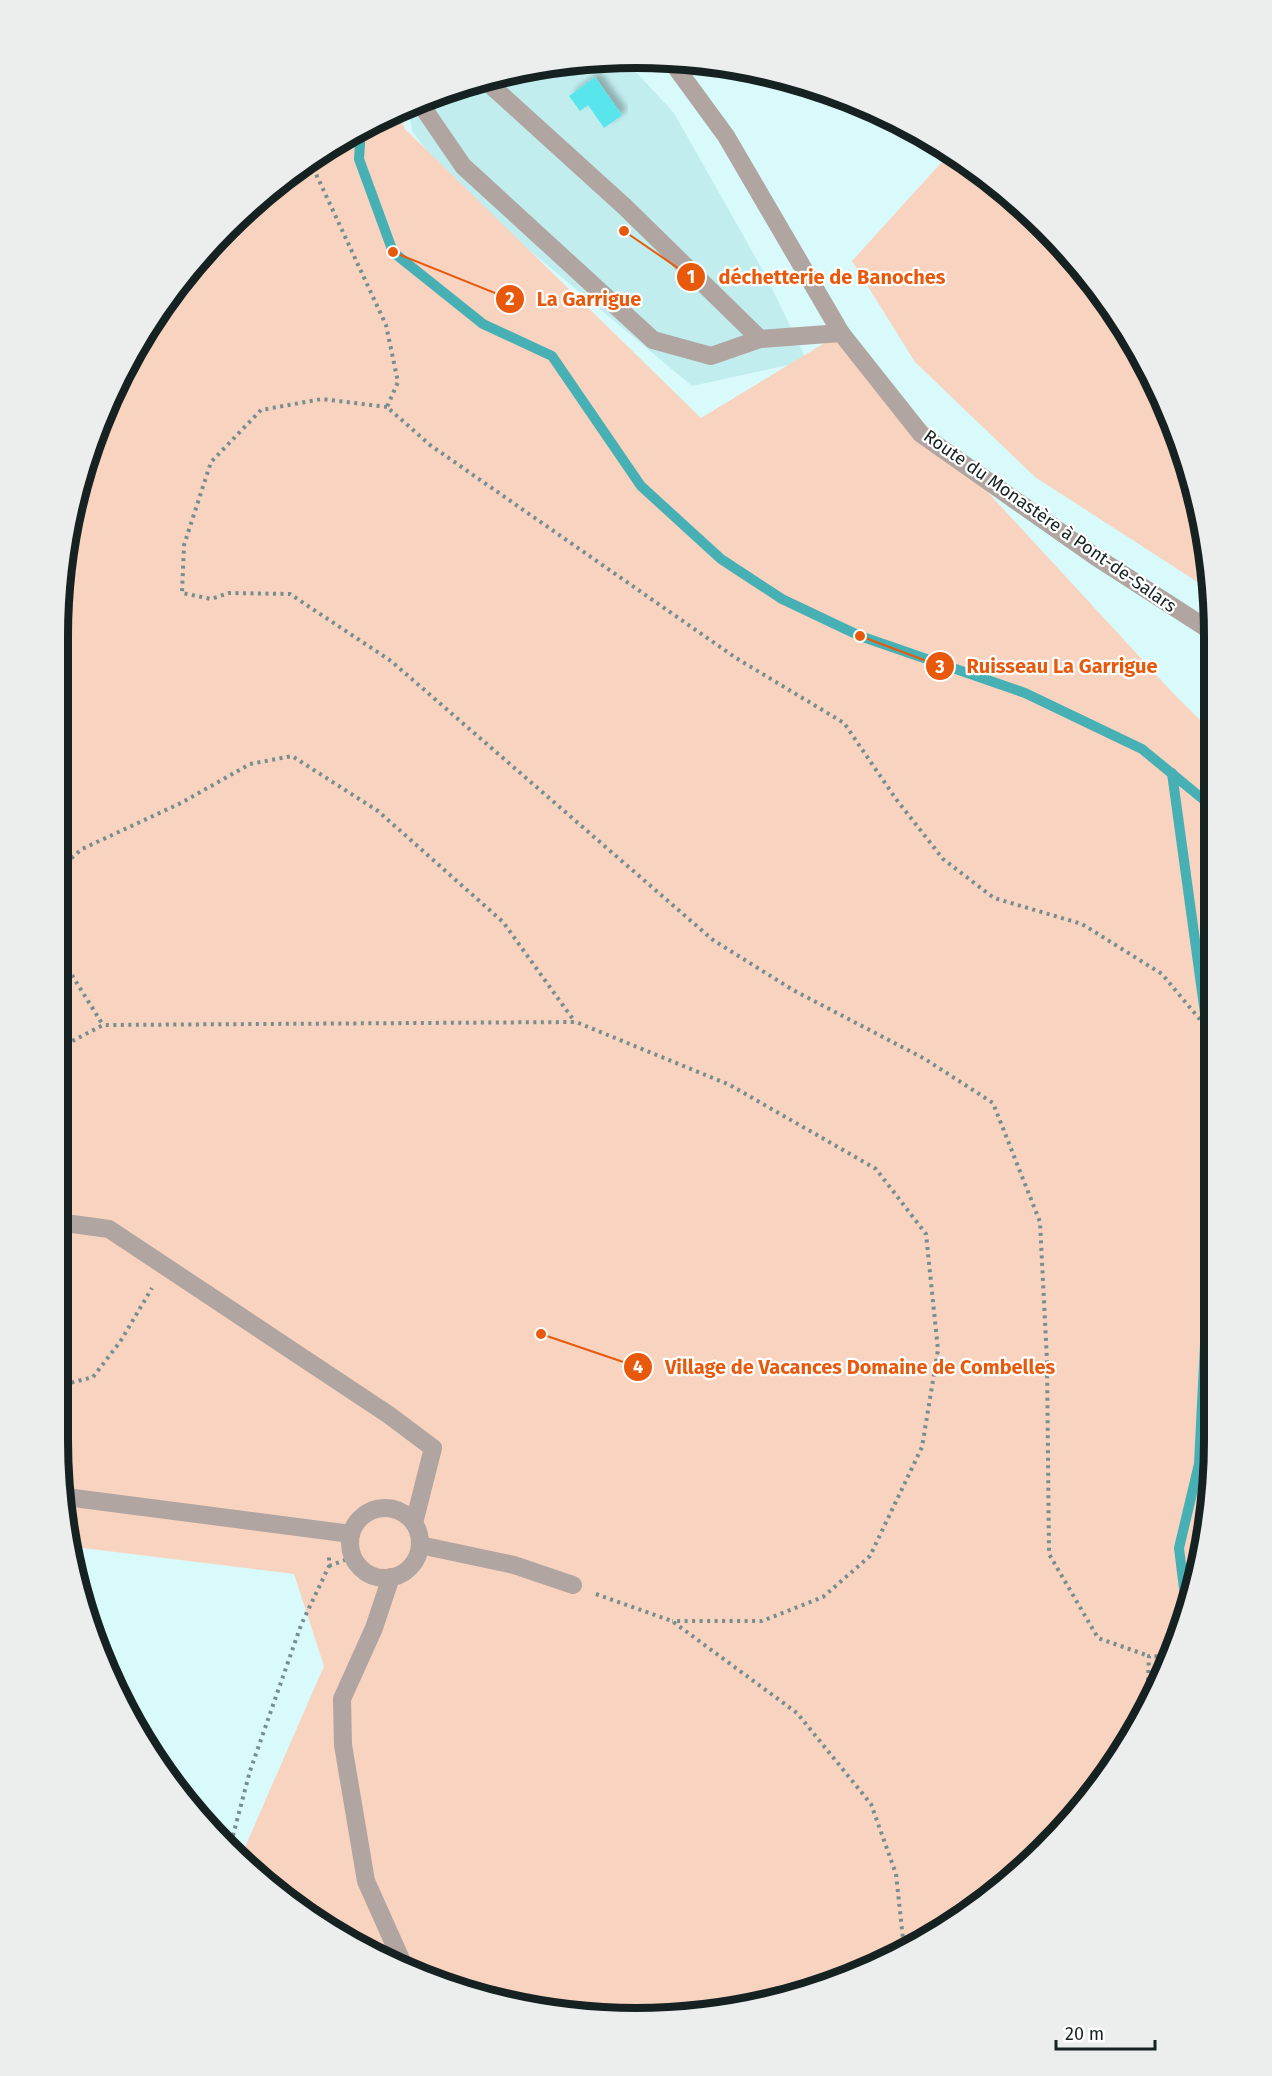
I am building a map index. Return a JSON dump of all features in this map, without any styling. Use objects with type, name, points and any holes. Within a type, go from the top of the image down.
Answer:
[{"type":"street","name":"Route du Monastère à Pont-de-Salars","points":[[677,69],[726,136],[841,333],[921,434],[1096,557],[1204,626]]},
{"type":"street","points":[[492,86],[625,207],[760,339]]},
{"type":"street","points":[[424,109],[463,166],[653,340],[711,356],[760,339],[841,333]]},
{"type":"street","points":[[68,1223],[109,1229],[389,1415],[433,1448],[414,1523]]},
{"type":"street","points":[[71,1498],[351,1534]]},
{"type":"street","points":[[384,1507],[396,1509],[414,1523],[419,1534],[420,1545],[411,1566],[402,1574],[380,1578],[359,1567],[350,1546],[355,1524],[363,1515],[373,1509],[384,1507]]},
{"type":"street","points":[[420,1545],[514,1564],[573,1585]]},
{"type":"street","points":[[392,1577],[374,1628],[342,1699],[343,1745],[366,1881],[400,1957]]},
{"type":"path","points":[[313,168],[386,325],[398,382],[387,407]]},
{"type":"path","points":[[1162,1657],[1149,1656],[1098,1638],[1049,1554],[1047,1361],[1040,1222],[993,1103],[925,1059],[793,990],[713,940],[391,661],[290,594],[230,593],[211,599],[182,593],[184,545],[211,462],[261,410],[322,399],[387,407],[430,446],[727,652],[844,723],[896,799],[943,859],[994,898],[1082,924],[1162,974],[1204,1024]]},
{"type":"path","points":[[68,861],[82,849],[181,802],[250,764],[292,756],[378,811],[503,922],[576,1022]]},
{"type":"path","points":[[68,969],[103,1025]]},
{"type":"path","points":[[68,1043],[103,1025],[576,1022],[730,1085],[876,1170],[926,1234],[938,1350],[922,1447],[870,1556],[823,1597],[762,1621],[672,1622]]},
{"type":"path","points":[[68,1383],[93,1377],[120,1342],[165,1266]]},
{"type":"path","points":[[232,1840],[250,1771],[301,1625],[329,1566]]},
{"type":"path","points":[[573,1585],[672,1622],[797,1713],[871,1804],[896,1874],[902,1942]]},
{"type":"path","points":[[1148,1687],[1149,1656]]},
{"type":"shaded area","points":[[632,68],[674,113],[765,274],[807,361],[692,386],[456,189],[412,131],[409,115],[489,87],[562,72]]},
{"type":"shaded area","points":[[401,119],[405,129],[701,418],[841,333],[1204,724],[1203,1477],[1194,1551],[1174,1623],[1161,1658],[1146,1691],[1109,1756],[1087,1786],[1038,1842],[982,1891],[952,1913],[887,1950],[854,1965],[783,1989],[710,2004],[636,2008],[562,2004],[525,1998],[453,1978],[385,1950],[320,1913],[290,1891],[243,1851],[324,1666],[294,1574],[77,1547],[72,1514],[68,1440],[69,599],[78,525],[98,453],[126,385],[163,320],[209,261],[261,209],[320,163]]},
{"type":"shaded area","points":[[945,159],[1011,209],[1038,234],[1087,290],[1109,320],[1146,385],[1161,418],[1185,489],[1194,525],[1202,585],[1035,477],[915,362],[852,261]]},
{"type":"building","points":[[595,77],[622,115],[604,128],[588,105],[580,111],[569,96]]},
{"type":"waterway","points":[[360,139],[359,159],[393,252],[483,324],[552,356],[641,486],[721,559],[782,599],[860,636],[1025,693],[1142,749],[1204,800]]},
{"type":"waterway","points":[[1172,773],[1204,1006]]},
{"type":"waterway","points":[[1184,1590],[1179,1548],[1199,1464],[1204,1364]]},
{"type":"place","name":"déchetterie de Banoches","points":[[624,231]]},
{"type":"place","name":"La Garrigue","points":[[393,252]]},
{"type":"place","name":"Ruisseau La Garrigue","points":[[860,636]]},
{"type":"place","name":"Village de Vacances Domaine de Combelles","points":[[541,1334]]}]
